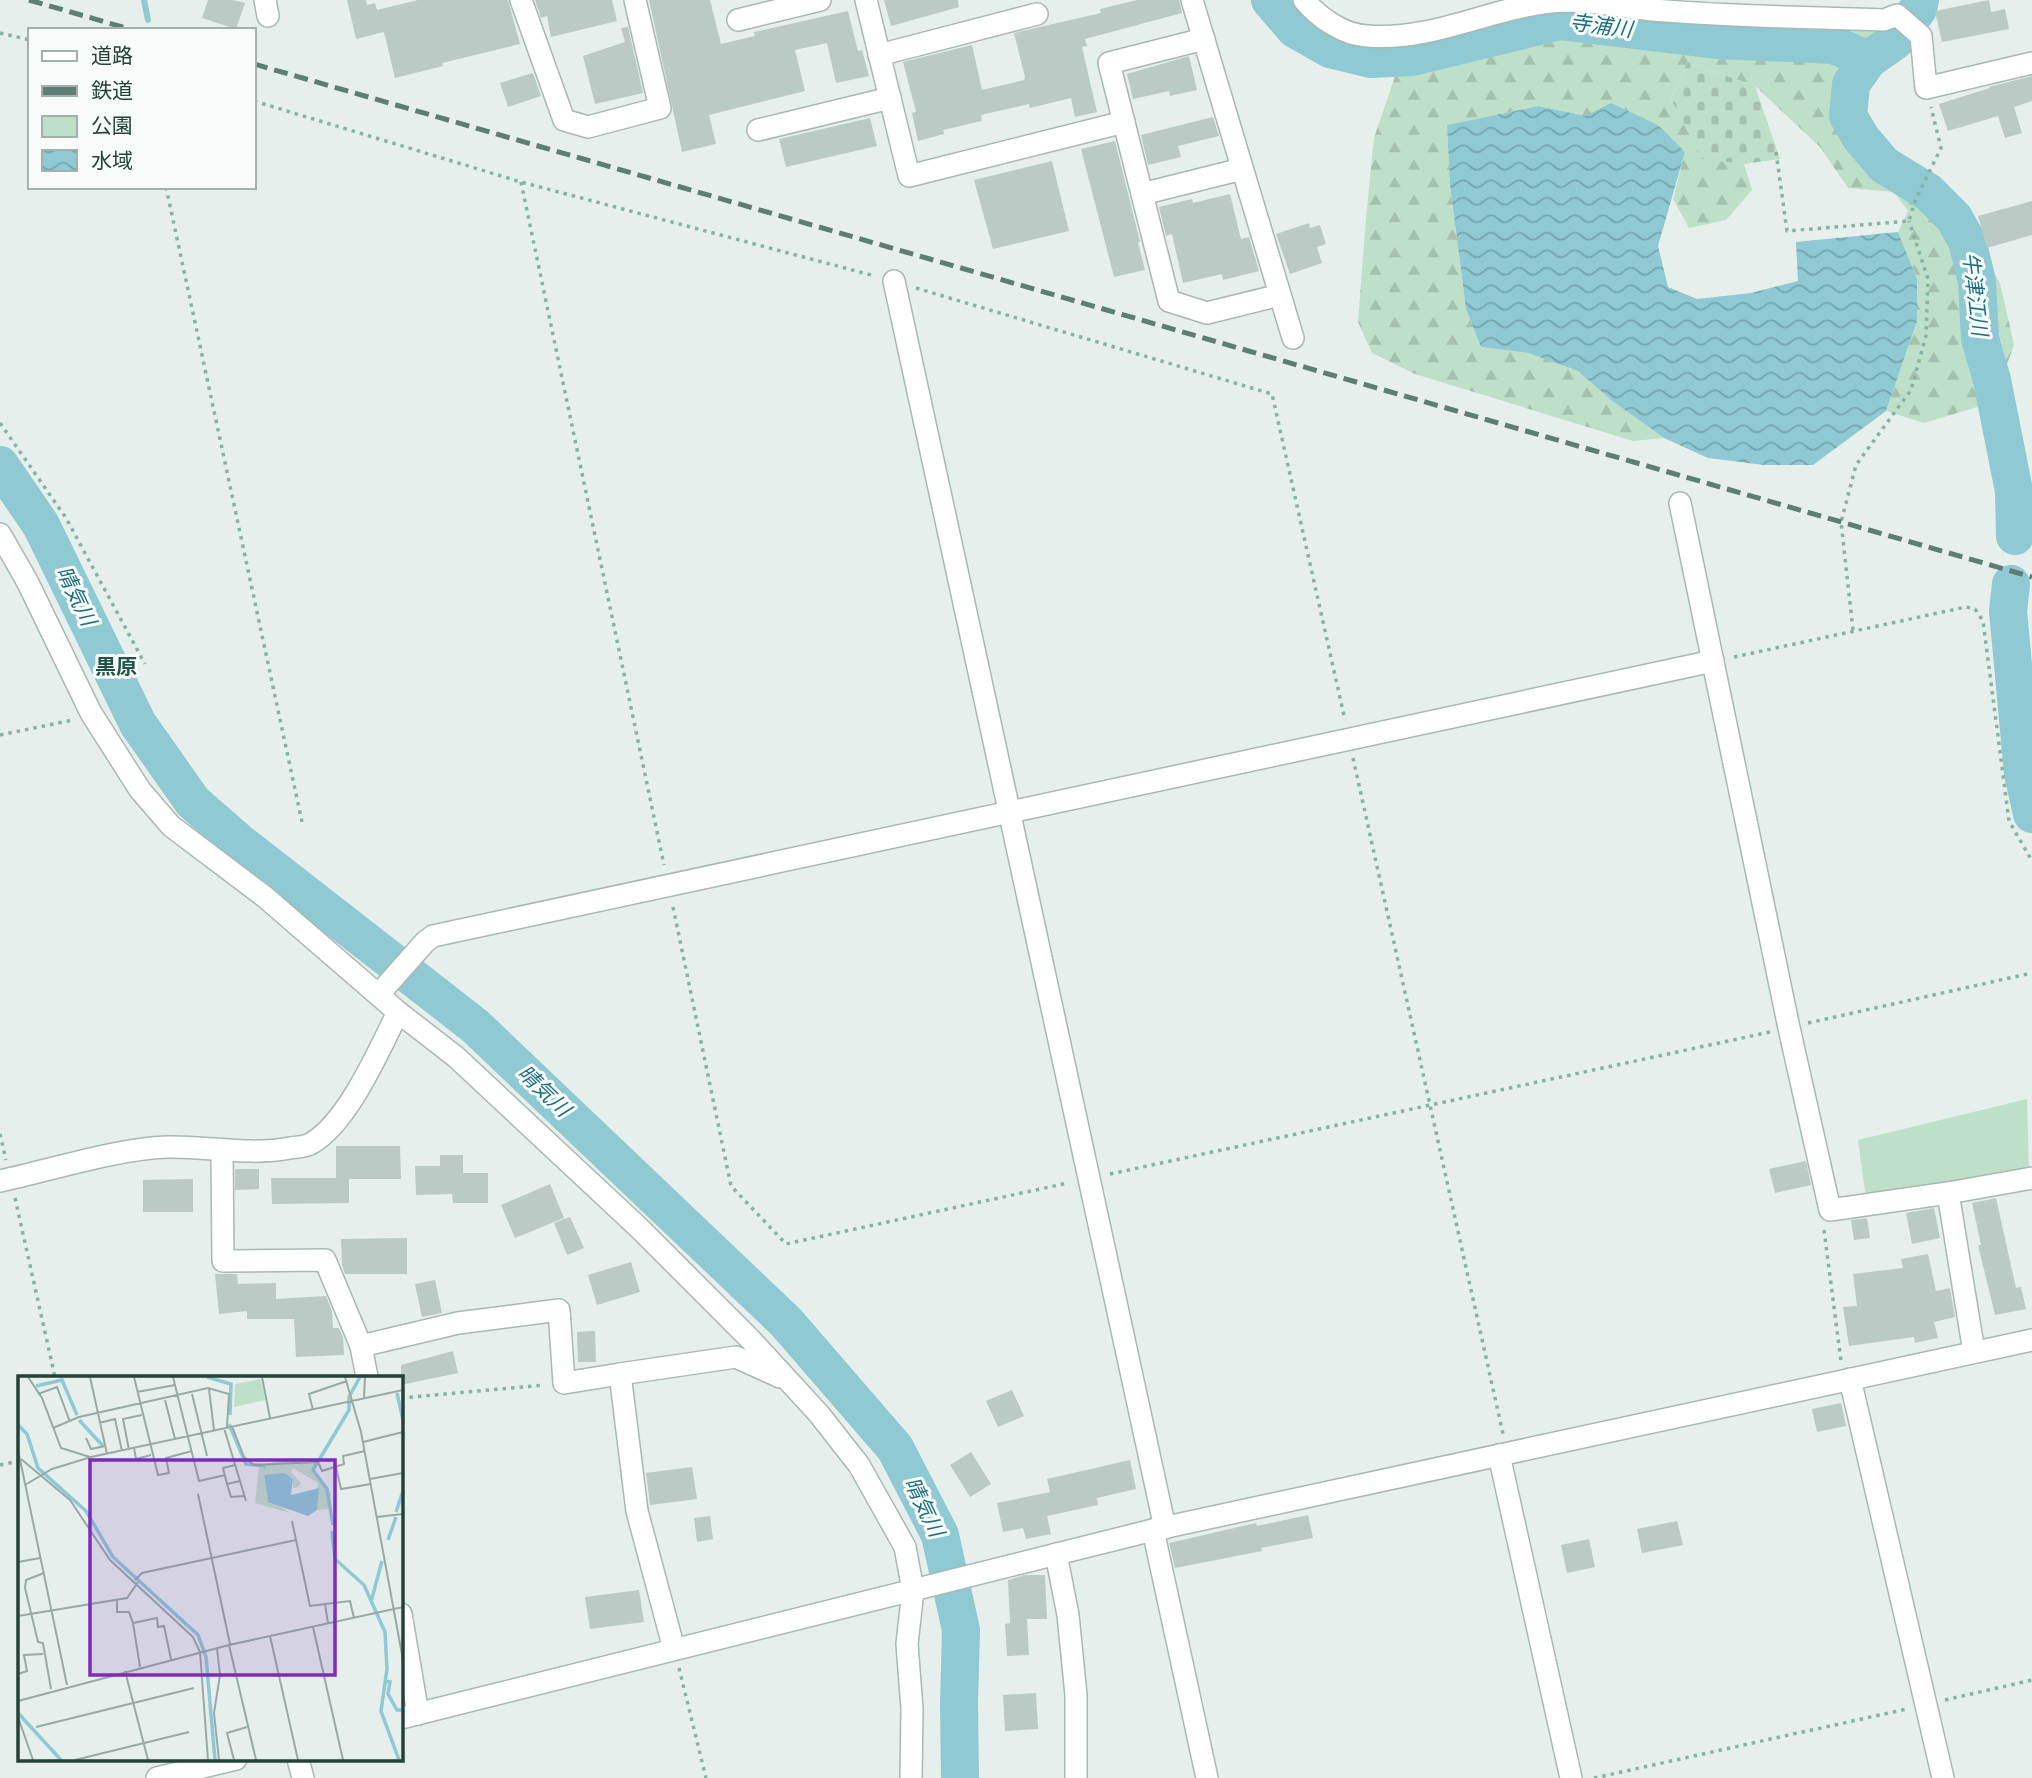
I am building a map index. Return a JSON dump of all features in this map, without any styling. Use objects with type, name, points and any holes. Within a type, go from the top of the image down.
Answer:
[{"type":"street","points":[[521,0],[564,120],[588,127],[660,108],[635,0]]},
{"type":"street","points":[[738,20],[820,0]]},
{"type":"street","points":[[866,0],[909,176],[1124,122]]},
{"type":"street","points":[[1192,0],[1293,338]]},
{"type":"street","points":[[1304,0],[1338,27],[1364,36],[1403,36],[1443,30],[1532,5],[1571,1],[1668,12],[1884,20],[1897,15],[1921,36],[1926,88],[2032,63]]},
{"type":"street","points":[[879,55],[1037,14]]},
{"type":"street","points":[[1204,39],[1109,63],[1170,301],[1207,313],[1280,295]]},
{"type":"street","points":[[758,130],[890,98]]},
{"type":"street","points":[[1142,194],[1242,169]]},
{"type":"street","points":[[894,281],[1089,1178],[1207,1778]]},
{"type":"street","points":[[1680,503],[1789,1028],[1830,1210],[2032,1178]]},
{"type":"street","points":[[0,534],[27,581],[91,713],[140,790],[171,826],[382,990],[398,1012],[456,1057],[638,1227],[750,1339],[818,1414],[859,1465],[905,1547],[913,1590],[907,1644],[912,1709],[911,1778]]},
{"type":"street","points":[[382,990],[433,936],[1713,662]]},
{"type":"street","points":[[5,1180],[135,1150],[168,1147],[275,1151],[310,1144],[331,1127],[363,1081],[398,1012]]},
{"type":"street","points":[[222,1151],[223,1261],[324,1260],[361,1346],[367,1376]]},
{"type":"street","points":[[1948,1193],[1974,1352]]},
{"type":"street","points":[[361,1346],[458,1323],[559,1310],[564,1383],[736,1357],[787,1379]]},
{"type":"street","points":[[402,1627],[409,1716],[1159,1529],[2032,1340]]},
{"type":"street","points":[[620,1374],[637,1511],[674,1649]]},
{"type":"street","points":[[1850,1379],[1943,1778]]},
{"type":"street","points":[[1499,1455],[1571,1778]]},
{"type":"street","points":[[1056,1554],[1068,1615],[1076,1695],[1076,1778]]},
{"type":"street","points":[[157,1778],[232,1760]]},
{"type":"street","points":[[298,1760],[303,1778]]},
{"type":"path","points":[[0,33],[28,40]]},
{"type":"path","points":[[1853,631],[1841,522],[1856,465],[1911,390],[1926,336],[1928,279],[1909,220],[1915,201],[1941,148],[1926,88]]},
{"type":"path","points":[[256,102],[520,182],[894,281],[1272,394],[1504,1439],[1499,1455]]},
{"type":"path","points":[[1776,152],[1787,231],[1909,220]]},
{"type":"path","points":[[520,182],[731,1185],[786,1244],[2032,973]]},
{"type":"path","points":[[166,189],[302,822]]},
{"type":"path","points":[[0,423],[66,518],[145,664]]},
{"type":"path","points":[[1713,662],[1966,607],[1976,609],[1983,621],[2009,821],[2032,860]]},
{"type":"path","points":[[0,734],[64,724],[91,713]]},
{"type":"path","points":[[5,1180],[55,1376]]},
{"type":"path","points":[[1830,1210],[1823,1220],[1842,1365],[1850,1379]]},
{"type":"path","points":[[402,1398],[564,1383]]},
{"type":"path","points":[[0,1465],[18,1461]]},
{"type":"path","points":[[674,1649],[706,1778]]},
{"type":"path","points":[[1594,1778],[2032,1681]]},
{"type":"green space","points":[[1563,9],[1640,21],[1884,26],[1902,33],[1900,56],[1868,80],[1863,119],[1909,171],[1952,202],[2000,283],[2014,345],[2006,367],[1977,407],[1924,423],[1886,411],[1917,321],[1917,279],[1898,232],[1908,211],[1894,192],[1848,188],[1820,147],[1755,86],[1687,62],[1671,99],[1702,158],[1744,164],[1752,190],[1726,220],[1689,228],[1673,199],[1685,152],[1586,116],[1538,106],[1447,125],[1450,185],[1466,309],[1481,347],[1528,353],[1578,371],[1611,400],[1664,438],[1633,441],[1415,374],[1372,353],[1358,322],[1374,138],[1405,47],[1496,20]]},
{"type":"green space","points":[[1687,62],[1755,86],[1780,159],[1744,164],[1702,159],[1671,99]]},
{"type":"green space","points":[[2027,1099],[2029,1172],[1866,1199],[1858,1140]]},
{"type":"water","points":[[1611,103],[1658,125],[1685,152],[1658,246],[1668,287],[1697,299],[1751,293],[1798,281],[1796,242],[1898,232],[1917,279],[1917,321],[1886,411],[1813,465],[1764,465],[1708,458],[1664,438],[1611,400],[1578,371],[1528,353],[1481,347],[1466,309],[1450,185],[1447,125],[1538,106],[1586,116]]},
{"type":"building","points":[[208,0],[245,3],[236,28],[202,18]]},
{"type":"building","points":[[347,0],[366,0],[367,5],[375,3],[377,10],[418,0],[508,0],[520,44],[442,63],[443,66],[395,78],[384,32],[356,39]]},
{"type":"building","points":[[535,0],[612,0],[617,21],[551,37],[547,16],[541,18]]},
{"type":"building","points":[[649,0],[710,0],[721,44],[755,36],[754,32],[848,11],[858,51],[862,50],[869,76],[836,83],[827,43],[795,50],[805,91],[709,115],[716,144],[682,152]]},
{"type":"building","points":[[884,0],[958,0],[959,7],[891,26]]},
{"type":"building","points":[[1137,0],[1179,0],[1182,13],[1085,39],[1087,46],[1082,47],[1097,112],[1075,117],[1071,98],[1030,108],[1029,104],[981,115],[982,121],[943,130],[944,134],[918,141],[912,113],[916,112],[903,62],[972,45],[982,90],[1024,80],[1014,33],[1101,13],[1100,9]]},
{"type":"building","points":[[1989,0],[1991,12],[2005,9],[2009,29],[1942,42],[1935,11]]},
{"type":"building","points":[[628,27],[643,93],[595,104],[583,56],[625,42],[621,28]]},
{"type":"building","points":[[1189,56],[1197,90],[1170,96],[1169,91],[1133,99],[1127,74]]},
{"type":"building","points":[[533,73],[541,96],[508,107],[500,83]]},
{"type":"building","points":[[2032,76],[2032,101],[2014,107],[2022,133],[2005,138],[1998,116],[1948,131],[1939,104]]},
{"type":"building","points":[[1213,117],[1219,136],[1178,146],[1181,157],[1148,165],[1141,135]]},
{"type":"building","points":[[870,118],[877,146],[786,167],[779,139]]},
{"type":"building","points":[[1115,141],[1145,270],[1114,277],[1081,149]]},
{"type":"building","points":[[1052,161],[1069,231],[993,249],[974,180]]},
{"type":"building","points":[[1230,194],[1241,239],[1249,237],[1259,271],[1223,280],[1222,274],[1183,283],[1172,234],[1166,236],[1159,207],[1192,199],[1193,203]]},
{"type":"building","points":[[2032,201],[2032,235],[1987,248],[1978,216]]},
{"type":"building","points":[[1309,223],[1310,228],[1320,225],[1326,244],[1317,247],[1322,263],[1290,274],[1276,234]]},
{"type":"building","points":[[336,1146],[400,1146],[401,1179],[349,1179],[349,1203],[272,1204],[271,1178],[336,1178]]},
{"type":"building","points":[[440,1155],[463,1155],[463,1173],[488,1173],[488,1203],[453,1203],[452,1194],[416,1195],[415,1166],[440,1166]]},
{"type":"building","points":[[1806,1161],[1811,1185],[1775,1193],[1769,1169]]},
{"type":"building","points":[[235,1169],[259,1169],[259,1189],[235,1190]]},
{"type":"building","points":[[193,1179],[193,1212],[143,1212],[143,1180]]},
{"type":"building","points":[[550,1184],[564,1218],[515,1238],[501,1205]]},
{"type":"building","points":[[1996,1198],[2016,1288],[2021,1287],[2026,1309],[1995,1315],[1978,1245],[1981,1245],[1972,1203]]},
{"type":"building","points":[[1934,1208],[1940,1238],[1912,1244],[1906,1213]]},
{"type":"building","points":[[570,1217],[584,1248],[567,1255],[554,1223]]},
{"type":"building","points":[[1867,1218],[1870,1238],[1854,1240],[1851,1220]]},
{"type":"building","points":[[407,1238],[407,1274],[345,1274],[341,1239]]},
{"type":"building","points":[[1928,1254],[1936,1291],[1950,1288],[1955,1317],[1934,1322],[1938,1338],[1915,1343],[1914,1337],[1849,1346],[1843,1307],[1857,1306],[1853,1274],[1903,1268],[1901,1259]]},
{"type":"building","points":[[631,1262],[640,1292],[597,1305],[588,1275]]},
{"type":"building","points":[[215,1274],[237,1274],[238,1284],[276,1283],[276,1299],[326,1296],[332,1311],[333,1328],[339,1328],[343,1337],[344,1355],[296,1357],[294,1319],[247,1319],[247,1311],[219,1314]]},
{"type":"building","points":[[435,1280],[442,1313],[422,1317],[415,1284]]},
{"type":"building","points":[[595,1331],[596,1362],[578,1362],[577,1332]]},
{"type":"building","points":[[453,1351],[458,1373],[402,1385],[401,1365]]},
{"type":"building","points":[[1012,1390],[1024,1416],[998,1427],[986,1401]]},
{"type":"building","points":[[1841,1403],[1846,1426],[1817,1432],[1812,1409]]},
{"type":"building","points":[[971,1452],[991,1484],[970,1497],[950,1465]]},
{"type":"building","points":[[1130,1460],[1136,1489],[1097,1498],[1098,1505],[1047,1516],[1051,1534],[1026,1539],[1023,1528],[1003,1532],[997,1503],[1050,1492],[1047,1479]]},
{"type":"building","points":[[692,1467],[697,1499],[650,1505],[646,1473]]},
{"type":"building","points":[[1308,1515],[1313,1538],[1175,1568],[1169,1543],[1256,1523],[1257,1526]]},
{"type":"building","points":[[710,1516],[713,1539],[697,1542],[694,1518]]},
{"type":"building","points":[[1677,1521],[1683,1545],[1642,1553],[1637,1529]]},
{"type":"building","points":[[1589,1539],[1595,1567],[1567,1573],[1561,1545]]},
{"type":"building","points":[[1025,1575],[1045,1575],[1047,1619],[1027,1619],[1029,1655],[1007,1656],[1005,1624],[1010,1623],[1008,1580]]},
{"type":"building","points":[[639,1590],[644,1622],[590,1629],[585,1597]]},
{"type":"building","points":[[1036,1693],[1038,1729],[1005,1731],[1003,1695]]},
{"type":"waterway","points":[[144,0],[148,20]]},
{"type":"waterway","name":"寺浦川","points":[[1270,0],[1295,29],[1330,49],[1371,59],[1412,57],[1559,21],[1717,40],[1834,45],[1868,60]]},
{"type":"waterway","name":"牛津江川","points":[[1920,0],[1918,9],[1895,41],[1868,60],[1851,84],[1848,116],[1861,138],[1884,165],[1928,192],[1954,218],[1967,241],[1977,281],[1980,339],[1992,380],[2014,491],[2015,536]]},
{"type":"waterway","name":"晴気川","points":[[0,465],[41,525],[138,724],[193,802],[240,843],[475,1026],[786,1322],[895,1448],[940,1535],[961,1630],[960,1778]]},
{"type":"waterway","name":"牛津江川","points":[[2011,584],[2008,611],[2023,773],[2032,814]]},
{"type":"railway","points":[[29,0],[126,28]]},
{"type":"railway","points":[[256,65],[2032,577]]},
{"type":"district","name":"黒原","points":[[116,667]]}]
